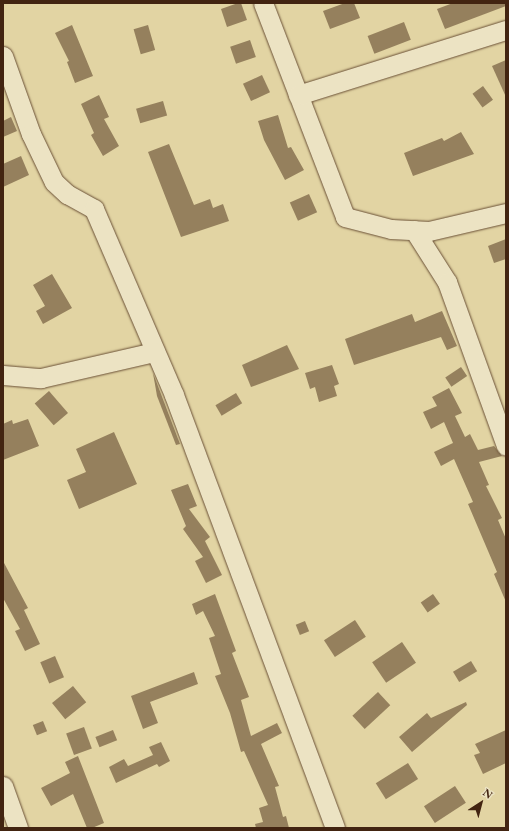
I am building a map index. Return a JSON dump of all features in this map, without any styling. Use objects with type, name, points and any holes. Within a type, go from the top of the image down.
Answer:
[{"type":"street","points":[[263,3],[345,217],[391,228],[430,231],[506,213]]},
{"type":"street","points":[[298,95],[506,30]]},
{"type":"street","points":[[3,56],[31,134],[54,182],[67,194],[94,209],[154,352],[174,395],[335,828]]},
{"type":"street","points":[[414,230],[447,282],[506,446]]},
{"type":"street","points":[[3,375],[40,378],[154,352]]},
{"type":"street","points":[[3,786],[18,828]]},
{"type":"building","points":[[241,3],[247,20],[227,27],[221,9]]},
{"type":"building","points":[[345,3],[354,3],[360,18],[330,29],[323,11]]},
{"type":"building","points":[[453,3],[506,3],[506,6],[445,29],[437,9]]},
{"type":"building","points":[[404,22],[411,40],[374,54],[368,36]]},
{"type":"building","points":[[72,25],[93,76],[75,83],[67,62],[69,61],[55,33]]},
{"type":"building","points":[[148,25],[155,50],[141,54],[134,29]]},
{"type":"building","points":[[250,40],[256,57],[236,64],[230,47]]},
{"type":"building","points":[[506,60],[506,97],[492,66]]},
{"type":"building","points":[[262,75],[270,92],[251,101],[243,84]]},
{"type":"building","points":[[483,86],[493,100],[482,107],[472,94]]},
{"type":"building","points":[[99,95],[109,117],[104,119],[119,146],[103,156],[91,135],[94,133],[81,104]]},
{"type":"building","points":[[163,101],[167,115],[140,123],[136,109]]},
{"type":"building","points":[[278,115],[288,148],[291,147],[304,170],[285,180],[264,140],[258,121]]},
{"type":"building","points":[[11,117],[17,131],[3,137],[3,121]]},
{"type":"building","points":[[461,132],[474,154],[413,176],[404,153],[442,138],[444,141]]},
{"type":"building","points":[[169,144],[194,205],[210,199],[213,208],[223,204],[229,221],[181,237],[148,152]]},
{"type":"building","points":[[21,156],[29,175],[3,187],[3,164]]},
{"type":"building","points":[[309,194],[317,212],[298,221],[290,203]]},
{"type":"building","points":[[506,239],[506,259],[494,263],[488,246]]},
{"type":"building","points":[[52,274],[72,308],[43,324],[36,311],[45,306],[33,285]]},
{"type":"building","points":[[442,311],[457,346],[447,350],[441,337],[354,365],[345,339],[412,314],[415,322]]},
{"type":"building","points":[[287,345],[299,369],[251,387],[242,365]]},
{"type":"building","points":[[332,365],[339,384],[334,386],[337,396],[319,402],[315,387],[310,389],[305,373]]},
{"type":"building","points":[[461,367],[467,376],[451,387],[445,378]]},
{"type":"building","points":[[153,373],[180,444],[176,445],[157,396]]},
{"type":"building","points":[[449,388],[462,413],[455,416],[465,437],[470,434],[478,450],[494,446],[502,456],[479,462],[489,485],[486,486],[502,518],[498,520],[506,539],[506,602],[494,574],[497,572],[468,504],[473,502],[454,459],[441,466],[434,452],[453,443],[444,422],[431,429],[423,412],[437,406],[432,397]]},
{"type":"building","points":[[49,391],[68,413],[54,425],[35,403]]},
{"type":"building","points":[[236,393],[242,403],[222,416],[215,405]]},
{"type":"building","points":[[28,419],[39,446],[3,460],[3,424],[12,420],[13,424]]},
{"type":"building","points":[[114,432],[137,484],[79,509],[67,480],[86,472],[76,449]]},
{"type":"building","points":[[188,484],[197,506],[189,509],[210,537],[205,541],[222,575],[206,583],[195,561],[203,557],[183,529],[186,526],[171,490]]},
{"type":"building","points":[[3,561],[28,608],[24,610],[40,644],[25,651],[15,631],[20,629],[3,598]]},
{"type":"building","points":[[215,594],[236,651],[232,653],[249,697],[241,700],[251,736],[277,723],[282,733],[261,744],[279,786],[275,787],[283,817],[286,816],[289,828],[256,828],[255,824],[263,822],[259,808],[268,805],[244,751],[241,752],[230,713],[215,676],[221,674],[209,638],[215,636],[203,611],[196,615],[192,604]]},
{"type":"building","points":[[433,594],[440,604],[428,612],[421,603]]},
{"type":"building","points":[[355,620],[366,637],[335,657],[324,640]]},
{"type":"building","points":[[305,621],[309,631],[300,635],[296,625]]},
{"type":"building","points":[[402,642],[416,663],[386,683],[372,662]]},
{"type":"building","points":[[55,656],[64,677],[49,683],[40,662]]},
{"type":"building","points":[[471,661],[477,671],[459,682],[453,672]]},
{"type":"building","points":[[194,672],[198,684],[150,702],[158,723],[143,729],[131,696]]},
{"type":"building","points":[[73,686],[86,702],[65,719],[52,703]]},
{"type":"building","points":[[378,692],[390,705],[365,729],[352,716]]},
{"type":"building","points":[[466,702],[467,705],[412,752],[399,737],[427,713],[431,718]]},
{"type":"building","points":[[43,721],[47,731],[37,735],[33,725]]},
{"type":"building","points":[[84,727],[92,749],[74,755],[66,733]]},
{"type":"building","points":[[113,730],[117,740],[100,747],[95,737]]},
{"type":"building","points":[[506,730],[506,763],[483,774],[474,755],[480,753],[475,744]]},
{"type":"building","points":[[161,742],[170,761],[159,767],[157,764],[116,783],[109,767],[124,759],[128,766],[153,755],[149,747]]},
{"type":"building","points":[[78,756],[104,823],[92,828],[87,828],[73,794],[51,806],[41,788],[70,773],[65,762]]},
{"type":"building","points":[[408,763],[418,779],[386,799],[376,783]]},
{"type":"building","points":[[455,786],[466,803],[435,823],[424,806]]}]
